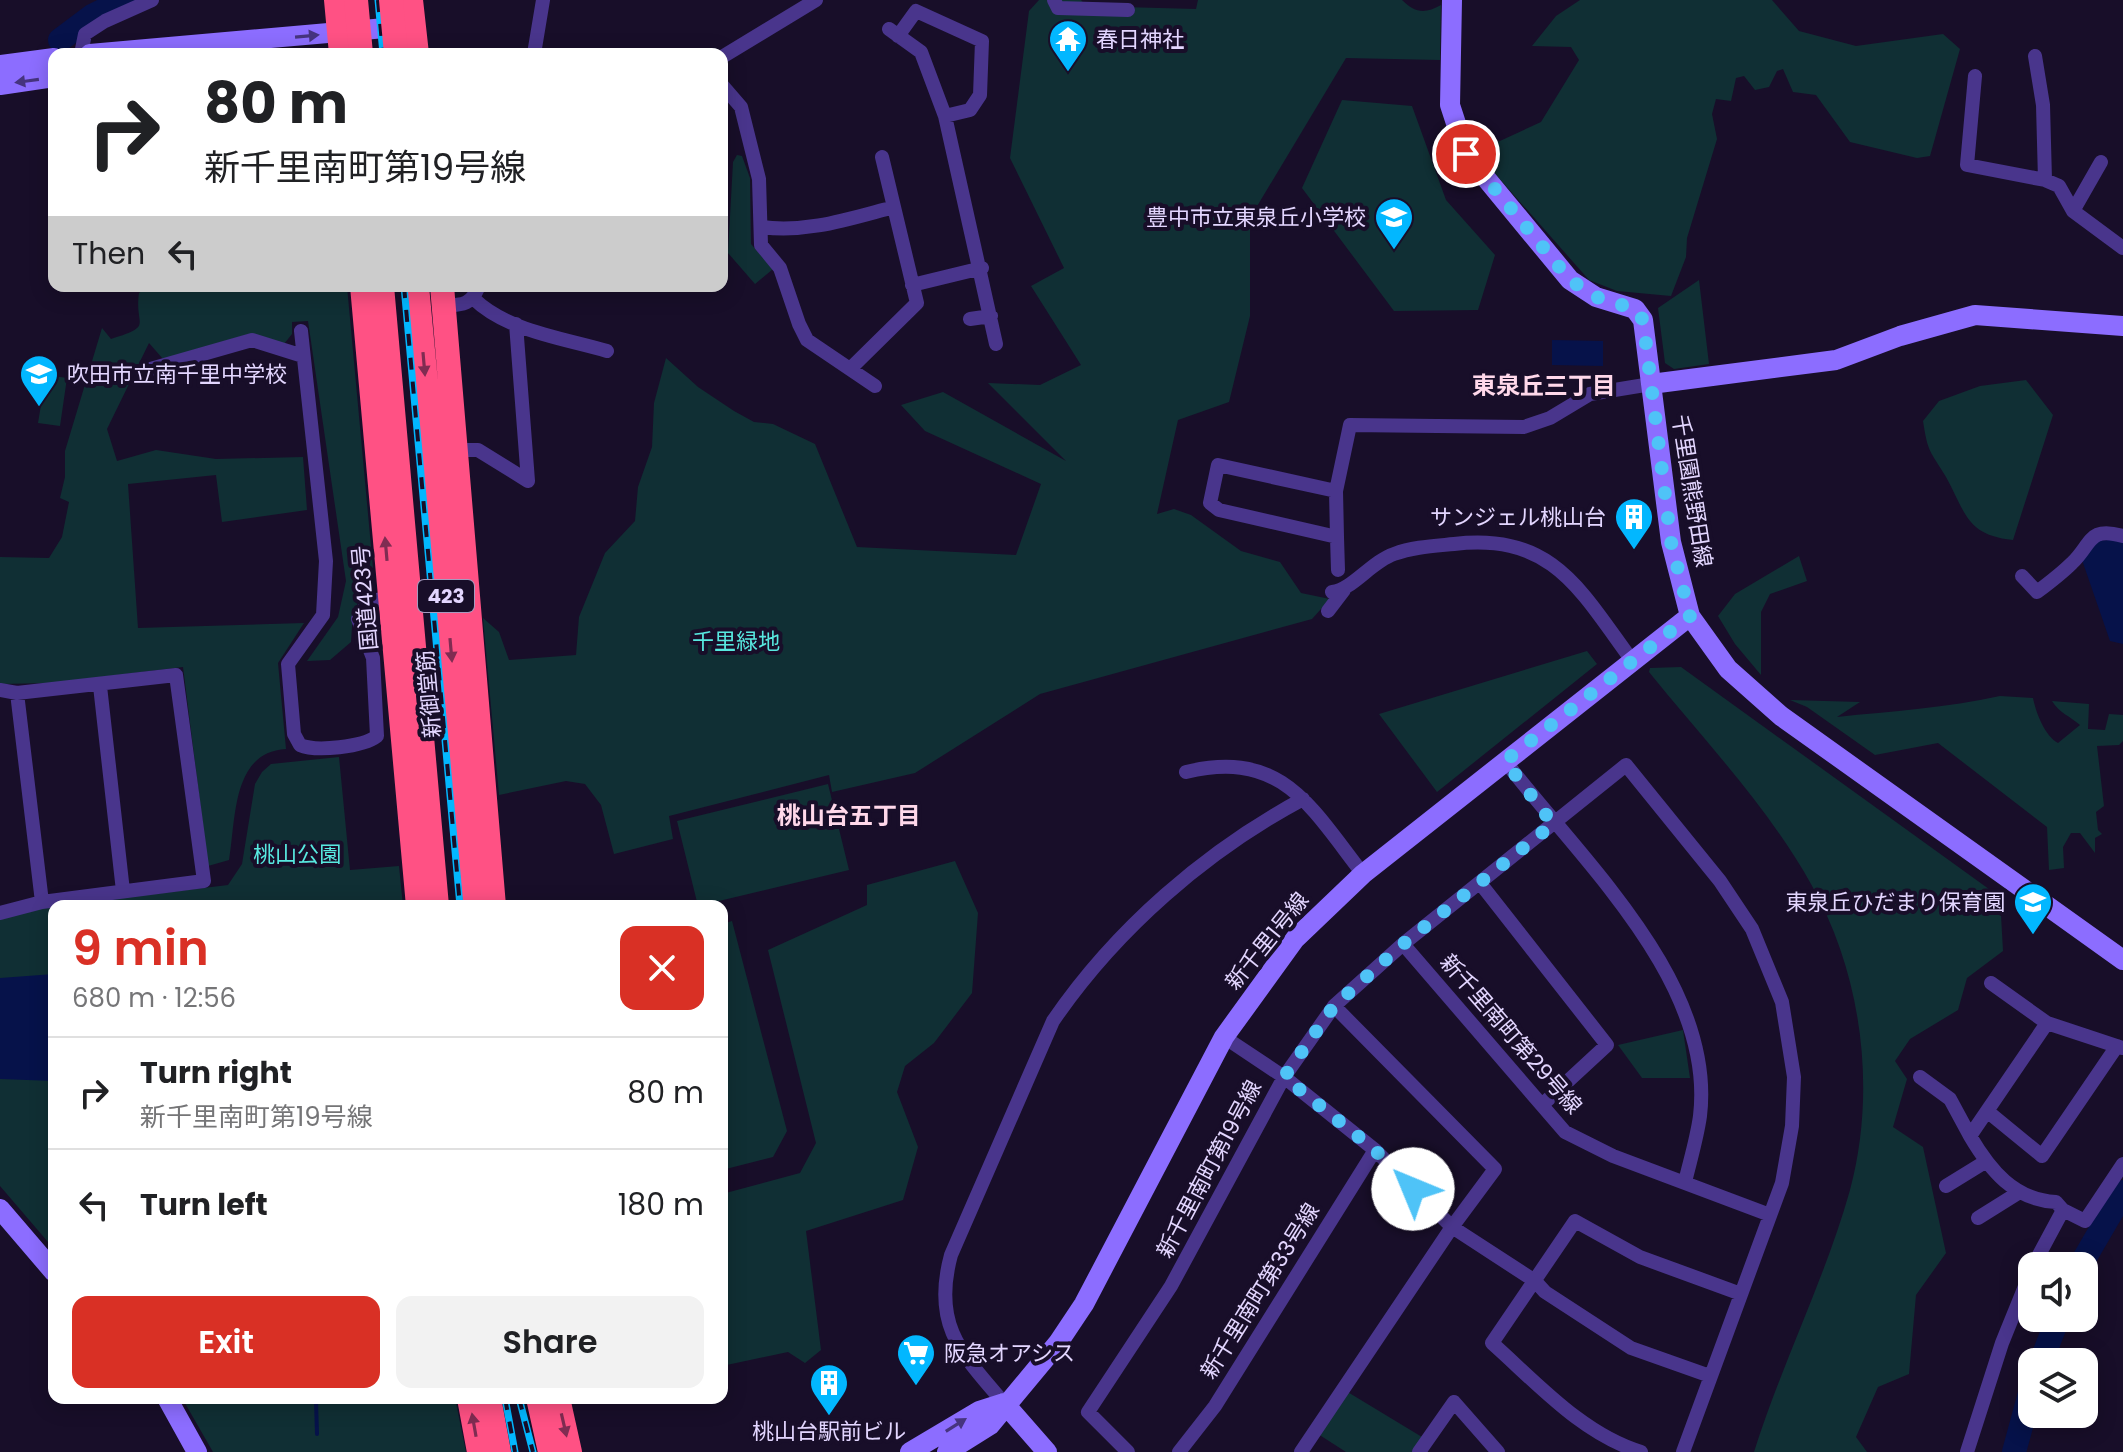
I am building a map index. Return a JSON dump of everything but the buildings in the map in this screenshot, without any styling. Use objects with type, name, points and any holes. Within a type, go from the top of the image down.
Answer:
[{"type":"highway","points":[[336,0],[340,48]]},
{"type":"highway","points":[[356,0],[360,48]]},
{"type":"highway","points":[[391,0],[411,45]]},
{"type":"highway","points":[[411,0],[411,45]]},
{"type":"highway","name":"国道423号","points":[[363,292],[417,900]]},
{"type":"highway","name":"新御堂筋","points":[[383,292],[436,900]]},
{"type":"highway","name":"新御堂筋","points":[[418,292],[474,900]]},
{"type":"highway","name":"423","points":[[443,296],[453,450],[493,900]]},
{"type":"highway","points":[[455,691],[488,844]]},
{"type":"highway","points":[[413,854],[417,695]]},
{"type":"highway","points":[[470,1404],[479,1452]]},
{"type":"highway","points":[[490,1404],[499,1452]]},
{"type":"highway","points":[[539,1404],[550,1452]]},
{"type":"highway","points":[[559,1404],[570,1452]]},
{"type":"street","points":[[82,48],[85,34],[105,21],[152,0]]},
{"type":"street","points":[[535,48],[543,0]]},
{"type":"street","points":[[728,53],[816,0]]},
{"type":"street","points":[[1054,0],[1058,8],[1128,10]]},
{"type":"street","name":"千里園熊野田線","points":[[1452,0],[1450,105],[1466,154],[1570,280],[1588,293],[1627,305],[1639,313],[1671,542],[1690,616],[1728,669],[1765,703],[2123,960]]},
{"type":"street","points":[[945,116],[970,110],[980,95],[982,41],[916,11],[894,33],[921,52],[945,116],[982,268],[996,344]]},
{"type":"street","points":[[358,48],[411,45]]},
{"type":"street","points":[[2035,56],[2043,105],[2045,180]]},
{"type":"street","points":[[0,65],[48,59]]},
{"type":"street","points":[[1975,76],[1974,115],[1967,165],[2045,180],[2059,186],[2073,211],[2121,243]]},
{"type":"street","points":[[0,85],[48,78]]},
{"type":"street","points":[[728,92],[741,107],[759,179],[761,245],[780,268],[791,307],[807,340],[875,386]]},
{"type":"street","points":[[850,369],[917,303],[882,157]]},
{"type":"street","points":[[2073,211],[2101,162]]},
{"type":"street","points":[[761,227],[812,229],[894,207]]},
{"type":"street","points":[[912,285],[982,268]]},
{"type":"street","points":[[443,296],[465,305],[476,293],[487,313],[607,351]]},
{"type":"street","points":[[1328,611],[1338,585],[1336,491],[1350,425],[1524,427],[1550,418],[1590,394],[1836,360],[1900,336],[1975,315],[2123,326]]},
{"type":"street","points":[[970,319],[991,316]]},
{"type":"street","points":[[453,450],[478,450],[528,481],[516,324]]},
{"type":"street","points":[[301,331],[326,561],[323,615],[288,664],[294,734],[300,745],[367,742],[377,736],[371,649],[358,619],[367,603],[391,596]]},
{"type":"street","points":[[147,370],[252,340],[303,356]]},
{"type":"street","points":[[1336,491],[1218,465],[1209,511],[1337,537]]},
{"type":"street","points":[[2022,576],[2037,592],[2072,563],[2093,536],[2109,532],[2123,536]]},
{"type":"street","points":[[1338,585],[1404,550],[1485,541],[1515,545],[1561,571],[1631,659]]},
{"type":"street","name":"新千里1号線","points":[[947,1452],[990,1425],[1004,1403],[1058,1343],[1084,1304],[1224,1037],[1279,958],[1311,921],[1363,874],[1631,659],[1690,616]]},
{"type":"street","points":[[0,690],[17,693],[100,686],[176,675],[204,881],[57,900]]},
{"type":"street","points":[[100,686],[123,891]]},
{"type":"street","points":[[17,693],[42,902]]},
{"type":"street","points":[[1505,761],[1642,930],[1683,1004],[1696,1049],[1700,1115],[1685,1182]]},
{"type":"street","points":[[1186,772],[1219,765],[1249,767],[1278,777],[1303,799],[1363,874]]},
{"type":"street","name":"新千里南町第19号線","points":[[1128,1452],[1088,1412],[1171,1286],[1284,1077],[1334,1006],[1403,944],[1626,765],[1720,881],[1752,929],[1782,1002],[1794,1077],[1787,1159],[1770,1215],[1683,1452]]},
{"type":"street","points":[[1047,1452],[1004,1403],[953,1336],[943,1301],[944,1281],[951,1255],[1053,1021],[1076,987],[1208,857],[1251,827],[1303,799]]},
{"type":"street","points":[[1480,883],[1607,1045],[1542,1105]]},
{"type":"street","points":[[0,913],[48,901]]},
{"type":"street","name":"新千里南町第29号線","points":[[1403,944],[1565,1132],[1613,1156],[1770,1215]]},
{"type":"street","points":[[1987,1111],[2042,1156],[2120,1047],[2047,1023],[1991,983]]},
{"type":"street","points":[[1301,1452],[1452,1227],[1495,1169],[1334,1006]]},
{"type":"street","points":[[1970,1136],[2047,1023]]},
{"type":"street","points":[[1224,1037],[1284,1077],[1375,1150],[1452,1227],[1535,1281],[1545,1292],[1631,1348],[1710,1376]]},
{"type":"street","points":[[1920,1077],[1950,1099],[1985,1162],[2018,1193],[2035,1201],[2056,1202],[2063,1210],[2085,1221],[2123,1164]]},
{"type":"street","name":"新千里南町第33号線","points":[[1179,1452],[1215,1406],[1375,1150]]},
{"type":"street","points":[[1946,1186],[1985,1162]]},
{"type":"street","points":[[1978,1218],[2018,1193]]},
{"type":"street","points":[[0,1209],[48,1265]]},
{"type":"street","points":[[2041,1252],[2063,1210]]},
{"type":"street","points":[[1641,1452],[1624,1447],[1578,1419],[1492,1343],[1575,1221],[1640,1257],[1741,1294]]},
{"type":"street","points":[[1967,1452],[2002,1343],[2018,1304]]},
{"type":"street","points":[[1419,1452],[1454,1402],[1498,1452]]},
{"type":"street","name":"新千里1号線","points":[[910,1452],[979,1411],[1004,1403]]},
{"type":"street","points":[[170,1404],[197,1452]]},
{"type":"green space","name":"千里緑地","points":[[1039,0],[1081,0],[1086,6],[1196,9],[1198,0],[1402,0],[1420,11],[1441,5],[1440,60],[1346,58],[1250,218],[1250,316],[1229,402],[1178,420],[1157,514],[1174,509],[1191,515],[1241,551],[1280,562],[1301,593],[1330,599],[1312,619],[1040,694],[915,773],[832,792],[829,775],[669,816],[673,839],[614,854],[601,805],[585,784],[566,781],[499,795],[483,618],[499,632],[509,660],[576,655],[579,617],[605,553],[635,521],[638,487],[652,447],[654,403],[666,358],[698,387],[734,411],[754,422],[773,424],[815,444],[857,547],[1016,555],[1041,484],[925,431],[901,405],[943,392],[1066,461],[988,383],[1040,385],[1081,365],[1031,286],[1064,268],[1010,158],[1029,11]]},
{"type":"green space","points":[[1580,0],[1772,0],[1799,31],[1856,46],[1943,34],[1960,49],[1930,156],[1917,158],[1850,142],[1816,95],[1793,92],[1783,69],[1777,71],[1769,87],[1755,90],[1744,76],[1736,78],[1731,101],[1716,99],[1712,114],[1717,139],[1687,238],[1686,257],[1671,296],[1617,291],[1589,280],[1476,152],[1541,122],[1579,60],[1571,47],[1532,46],[1556,16]]},
{"type":"green space","points":[[1342,100],[1412,106],[1446,200],[1495,255],[1478,310],[1394,311],[1302,188]]},
{"type":"green space","points":[[737,155],[742,156],[750,178],[751,244],[773,269],[755,284],[728,253],[733,162]]},
{"type":"green space","points":[[1699,280],[1709,364],[1674,369],[1665,363],[1658,308]]},
{"type":"green space","points":[[348,292],[374,579],[353,611],[351,642],[330,660],[307,661],[338,617],[346,581],[308,321],[292,322],[292,334],[284,344],[249,334],[163,359],[149,343],[107,429],[117,461],[156,450],[216,459],[303,457],[307,510],[222,522],[216,475],[128,484],[138,628],[304,623],[278,663],[286,749],[268,753],[255,762],[246,774],[236,807],[229,860],[208,866],[183,667],[51,683],[0,684],[0,557],[49,558],[62,537],[69,502],[60,498],[65,477],[65,451],[102,328],[111,339],[138,327],[139,293]]},
{"type":"green space","points":[[46,375],[67,378],[60,426],[38,423]]},
{"type":"green space","points":[[2026,380],[2053,415],[2013,540],[1986,533],[1969,520],[1930,451],[1923,421],[1939,401],[1980,386]]},
{"type":"green space","points":[[1799,556],[1807,581],[1770,594],[1761,612],[1761,675],[1735,644],[1718,616],[1735,594]]},
{"type":"green space","points":[[1587,651],[1597,664],[1437,792],[1379,714]]},
{"type":"green space","points":[[1681,667],[2000,897],[2003,951],[1967,978],[1958,1010],[1910,1039],[1895,1061],[1907,1079],[1893,1127],[1923,1147],[1946,1253],[1916,1295],[1909,1374],[1878,1387],[1856,1437],[1867,1452],[1754,1452],[1850,1190],[1862,1113],[1860,1033],[1842,956],[1811,884],[1755,801],[1649,672],[1650,668]]},
{"type":"green space","points":[[2000,696],[2033,698],[2042,724],[2058,743],[2080,725],[2052,701],[2089,704],[2088,729],[2105,730],[2109,714],[2123,715],[2123,741],[2119,745],[2097,746],[2104,806],[2096,812],[2098,830],[2102,834],[2095,838],[2095,853],[2080,833],[2071,833],[2063,847],[2064,868],[2049,870],[2047,827],[1938,743],[1875,755],[1807,707],[1790,700],[1860,702],[1837,717]]},
{"type":"green space","name":"桃山公園","points":[[339,757],[350,870],[399,866],[402,900],[104,900],[228,885],[242,864],[255,784],[271,764]]},
{"type":"green space","points":[[828,784],[849,870],[723,900],[697,900],[677,821]]},
{"type":"green space","points":[[955,861],[978,913],[972,993],[934,1043],[905,1066],[897,1092],[918,1147],[903,1200],[806,1231],[821,1350],[805,1363],[788,1352],[728,1365],[728,1192],[800,1173],[816,1143],[768,950],[867,905],[867,885]]},
{"type":"green space","points":[[47,907],[48,1242],[0,1186],[0,919]]},
{"type":"green space","points":[[732,921],[787,1131],[773,1157],[728,1168],[728,922]]},
{"type":"green space","points":[[1683,1030],[1690,1078],[1642,1078],[1618,1045]]},
{"type":"green space","points":[[1346,1391],[1422,1437],[1412,1452],[1346,1452],[1318,1434]]},
{"type":"green space","points":[[185,1404],[456,1404],[466,1452],[213,1452]]},
{"type":"shaded area","points":[[1552,340],[1603,341],[1603,366],[1552,365]]},
{"type":"shaded area","points":[[2123,539],[2123,644],[2110,641],[2082,560],[2095,541]]},
{"type":"shaded area","points":[[48,974],[48,1081],[0,1079],[0,978]]},
{"type":"waterway","points":[[60,40],[92,16],[124,0]]},
{"type":"waterway","points":[[2088,1252],[2123,1192]]},
{"type":"waterway","points":[[2046,1348],[2053,1332]]},
{"type":"waterway","points":[[316,1404],[317,1434]]},
{"type":"waterway","points":[[2014,1452],[2021,1428]]},
{"type":"railway","points":[[378,0],[382,48]]},
{"type":"railway","points":[[405,292],[459,900]]},
{"type":"railway","points":[[506,1404],[515,1452]]},
{"type":"railway","points":[[521,1404],[533,1452]]},
{"type":"place","name":"春日神社","points":[[1068,73]]},
{"type":"place","name":"豊中市立東泉丘小学校","points":[[1394,251]]},
{"type":"place","name":"吹田市立南千里中学校","points":[[39,408]]},
{"type":"place","name":"サンジェル桃山台","points":[[1634,551]]},
{"type":"place","name":"東泉丘ひだまり保育園","points":[[2033,936]]},
{"type":"place","name":"阪急オアシス","points":[[916,1387]]},
{"type":"place","name":"桃山台駅前ビル","points":[[829,1417]]},
{"type":"district","name":"東泉丘三丁目","points":[[1544,385]]},
{"type":"district","name":"桃山台五丁目","points":[[849,815]]},
{"type":"route","points":[[1413,1189],[1375,1150],[1284,1077],[1334,1006],[1403,944],[1553,824],[1505,761],[1668,630],[1690,616],[1671,542],[1643,320],[1635,309],[1596,297],[1570,280],[1466,154]]}]
